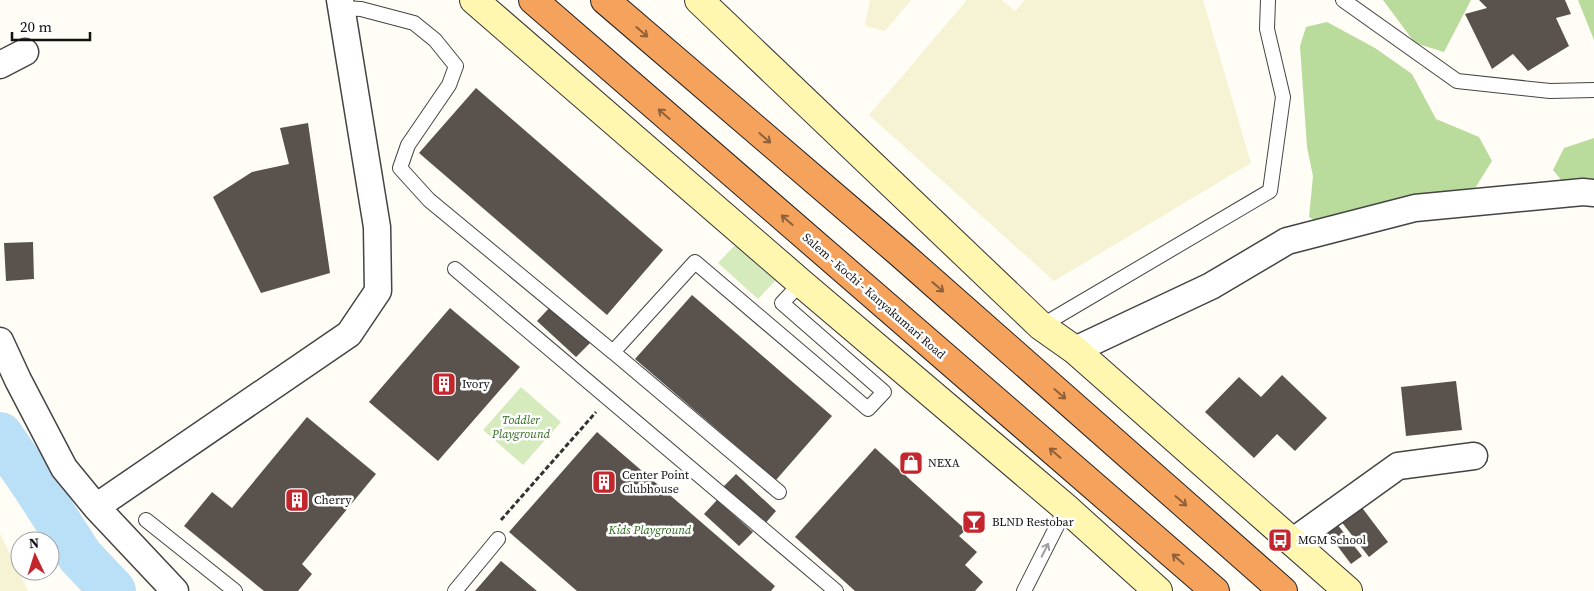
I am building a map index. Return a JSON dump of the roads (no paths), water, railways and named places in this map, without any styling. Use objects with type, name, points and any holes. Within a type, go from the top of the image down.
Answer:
[{"type":"highway","name":"Salem - Kochi - Kanyakumari Road","points":[[533,0],[1215,591]]},
{"type":"highway","points":[[605,0],[901,254],[1283,591]]},
{"type":"street","points":[[474,0],[801,283],[1066,508],[1158,591]]},
{"type":"street","points":[[699,0],[1041,326],[1075,350],[1348,591]]},
{"type":"street","points":[[96,507],[349,334],[378,291],[377,226],[340,4]]},
{"type":"street","points":[[0,65],[25,52]]},
{"type":"street","points":[[1075,350],[1211,286],[1287,241],[1415,208],[1594,192]]},
{"type":"street","points":[[0,340],[18,380],[64,468],[96,507],[175,591]]},
{"type":"street","points":[[1292,542],[1398,466],[1474,456]]},
{"type":"lane","points":[[1041,326],[1270,191],[1283,97],[1267,29],[1268,0]]},
{"type":"lane","points":[[1343,0],[1457,82],[1550,91],[1594,90]]},
{"type":"lane","points":[[340,4],[414,23],[435,40],[456,66],[449,85],[408,145],[400,168],[429,200],[779,492]]},
{"type":"lane","points":[[613,352],[695,262],[868,409],[884,392],[782,303],[801,283]]},
{"type":"lane","points":[[455,269],[836,591]]},
{"type":"lane","points":[[1024,591],[1066,508]]},
{"type":"lane","points":[[146,520],[235,591]]},
{"type":"lane","points":[[455,591],[498,539]]},
{"type":"waterway","points":[[0,435],[80,556],[113,591]]},
{"type":"place","name":"Ivory","points":[[444,384]]},
{"type":"place","name":"NEXA","points":[[911,463]]},
{"type":"place","name":"Center Point Clubhouse","points":[[604,482]]},
{"type":"place","name":"Cherry","points":[[297,500]]},
{"type":"place","name":"BLND Restobar","points":[[974,522]]},
{"type":"place","name":"MGM School","points":[[1280,540]]},
{"type":"park label","name":"Toddler Playground","points":[[521,427]]},
{"type":"park label","name":"Kids Playground","points":[[650,530]]}]
